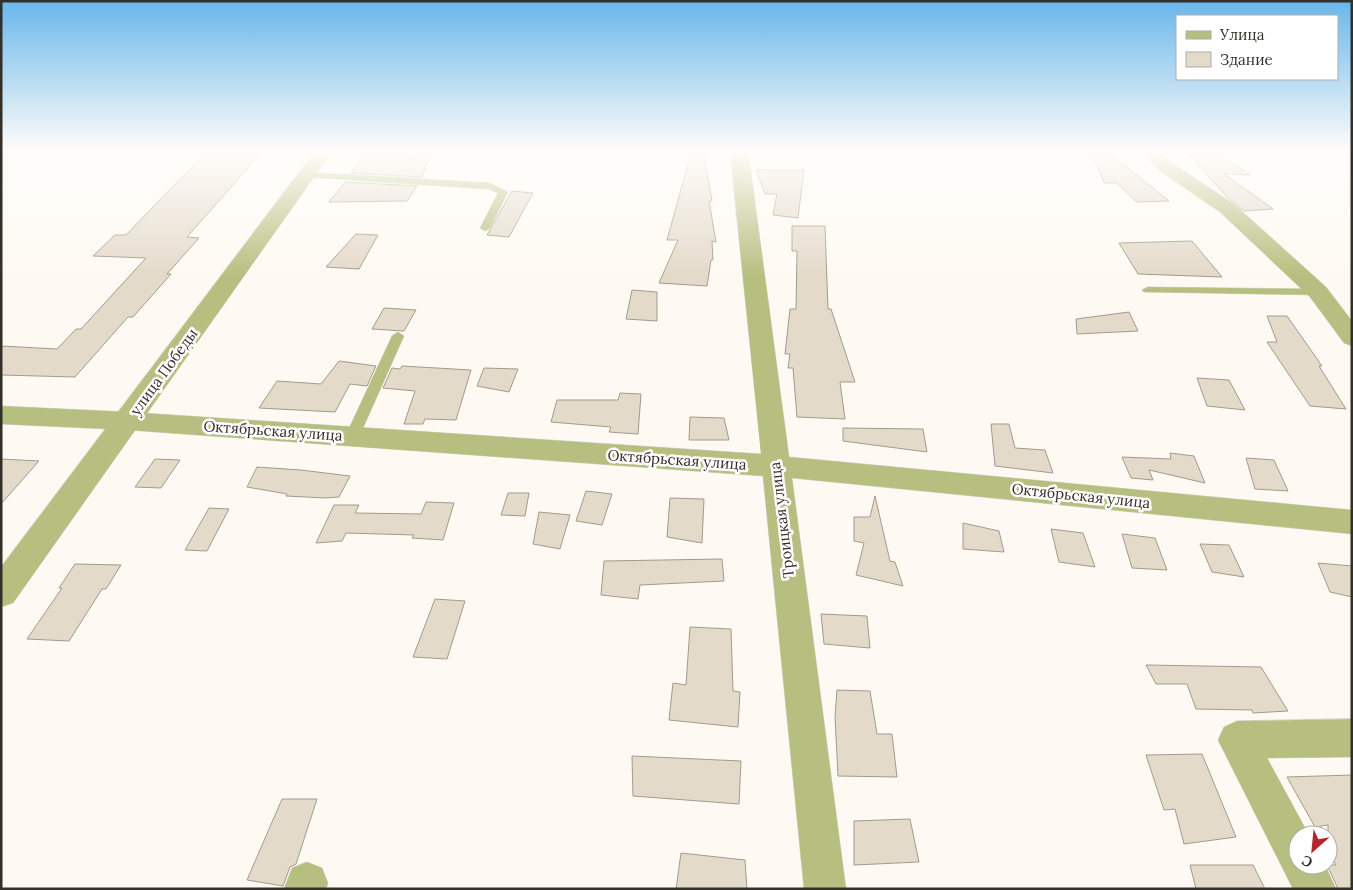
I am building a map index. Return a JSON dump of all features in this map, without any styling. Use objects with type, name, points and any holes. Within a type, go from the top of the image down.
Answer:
[{"type":"street","name":"улица Победы","points":[[1,593],[295,192]]},
{"type":"street","name":"Троицкая улица","points":[[743,192],[826,889]]},
{"type":"street","points":[[1203,192],[1227,208],[1318,292],[1352,338]]},
{"type":"street","name":"Октябрьская улица","points":[[1,415],[128,421],[775,466],[1352,522]]},
{"type":"street","points":[[1288,837],[1237,740],[1352,738]]},
{"type":"street","points":[[1308,875],[1315,889]]},
{"type":"lane","points":[[485,228],[502,192]]},
{"type":"lane","points":[[1148,290],[1318,292]]},
{"type":"lane","points":[[352,437],[398,336]]},
{"type":"building","points":[[168,192],[227,192],[187,237],[199,238],[167,274],[171,274],[133,317],[128,317],[75,377],[1,375],[1,346],[57,349],[76,329],[81,329],[146,258],[93,256],[115,235],[126,235]]},
{"type":"building","points":[[337,192],[413,192],[407,201],[329,202]]},
{"type":"building","points":[[512,192],[533,193],[509,237],[487,235]]},
{"type":"building","points":[[680,192],[710,192],[712,201],[709,201],[716,242],[712,241],[713,260],[711,260],[707,286],[659,283],[678,240],[667,240]]},
{"type":"building","points":[[764,192],[801,192],[798,218],[773,215],[777,194],[765,194]]},
{"type":"building","points":[[1126,192],[1157,192],[1169,201],[1137,202]]},
{"type":"building","points":[[1222,192],[1249,192],[1273,209],[1244,211]]},
{"type":"building","points":[[792,226],[825,226],[828,309],[831,309],[855,382],[840,382],[845,419],[797,417],[793,368],[788,368],[790,354],[785,354],[790,309],[796,309],[797,251],[792,251]]},
{"type":"building","points":[[356,234],[378,235],[359,269],[326,267]]},
{"type":"building","points":[[1192,241],[1222,277],[1138,274],[1119,243]]},
{"type":"building","points":[[632,290],[657,292],[657,321],[626,319]]},
{"type":"building","points":[[384,308],[416,310],[404,331],[372,329]]},
{"type":"building","points":[[1129,312],[1138,331],[1077,334],[1076,319]]},
{"type":"building","points":[[1267,316],[1287,316],[1322,366],[1319,366],[1346,409],[1310,406],[1267,342],[1277,342]]},
{"type":"building","points":[[339,361],[376,366],[367,386],[350,384],[335,412],[259,408],[277,381],[321,384]]},
{"type":"building","points":[[402,366],[471,370],[456,420],[425,419],[423,424],[404,424],[415,391],[383,388],[392,368],[400,369]]},
{"type":"building","points":[[484,368],[518,369],[509,392],[477,386]]},
{"type":"building","points":[[1197,378],[1229,380],[1245,410],[1207,406]]},
{"type":"building","points":[[620,393],[641,394],[638,434],[609,432],[611,427],[551,422],[557,400],[618,400]]},
{"type":"building","points":[[690,417],[724,418],[729,440],[689,440]]},
{"type":"building","points":[[991,424],[1009,424],[1015,448],[1045,450],[1053,473],[995,466]]},
{"type":"building","points":[[843,428],[923,429],[927,452],[843,441]]},
{"type":"building","points":[[1170,453],[1194,456],[1205,483],[1149,470],[1153,480],[1131,478],[1122,457],[1171,459]]},
{"type":"building","points":[[1246,458],[1274,460],[1288,491],[1255,489]]},
{"type":"building","points":[[1,459],[39,461],[1,504]]},
{"type":"building","points":[[155,459],[180,460],[161,488],[135,487]]},
{"type":"building","points":[[257,467],[350,476],[339,497],[286,496],[287,494],[247,487]]},
{"type":"building","points":[[586,491],[612,494],[602,525],[576,521]]},
{"type":"building","points":[[508,493],[529,493],[525,516],[501,515]]},
{"type":"building","points":[[875,496],[890,561],[895,562],[903,586],[856,575],[864,543],[854,541],[854,517],[870,517]]},
{"type":"building","points":[[670,498],[704,499],[702,543],[667,537]]},
{"type":"building","points":[[426,502],[454,503],[443,540],[412,538],[414,535],[346,533],[342,541],[316,543],[334,505],[359,505],[355,513],[421,514]]},
{"type":"building","points":[[209,508],[229,509],[207,551],[185,550]]},
{"type":"building","points":[[539,512],[570,515],[560,549],[533,544]]},
{"type":"building","points":[[963,523],[999,531],[1004,552],[963,549]]},
{"type":"building","points":[[1051,529],[1083,533],[1095,567],[1059,562]]},
{"type":"building","points":[[1122,534],[1155,538],[1167,570],[1132,568]]},
{"type":"building","points":[[1200,544],[1229,545],[1244,577],[1212,572]]},
{"type":"building","points":[[722,559],[724,581],[640,585],[638,599],[601,595],[604,561]]},
{"type":"building","points":[[1318,563],[1352,566],[1352,597],[1330,592]]},
{"type":"building","points":[[75,564],[121,565],[106,589],[102,589],[69,641],[27,639],[62,588],[59,588]]},
{"type":"building","points":[[435,599],[465,601],[447,659],[413,657]]},
{"type":"building","points":[[821,614],[867,616],[870,648],[824,644]]},
{"type":"building","points":[[690,627],[731,629],[733,691],[740,692],[738,727],[669,720],[673,683],[686,685]]},
{"type":"building","points":[[1146,665],[1261,667],[1288,711],[1253,713],[1252,710],[1196,709],[1187,684],[1156,684]]},
{"type":"building","points":[[837,690],[870,691],[877,734],[892,734],[897,777],[838,776],[835,717]]},
{"type":"building","points":[[1202,754],[1236,837],[1184,844],[1175,809],[1164,810],[1146,755]]},
{"type":"building","points":[[632,756],[741,761],[739,804],[633,796]]},
{"type":"building","points":[[1352,775],[1352,889],[1338,889],[1332,875],[1338,875],[1338,825],[1314,825],[1287,777]]},
{"type":"building","points":[[282,799],[317,799],[296,864],[290,867],[283,886],[247,880]]},
{"type":"building","points":[[910,819],[919,862],[854,865],[854,821]]},
{"type":"building","points":[[681,853],[745,860],[747,889],[676,889]]},
{"type":"building","points":[[1190,865],[1253,865],[1265,889],[1196,889]]}]
